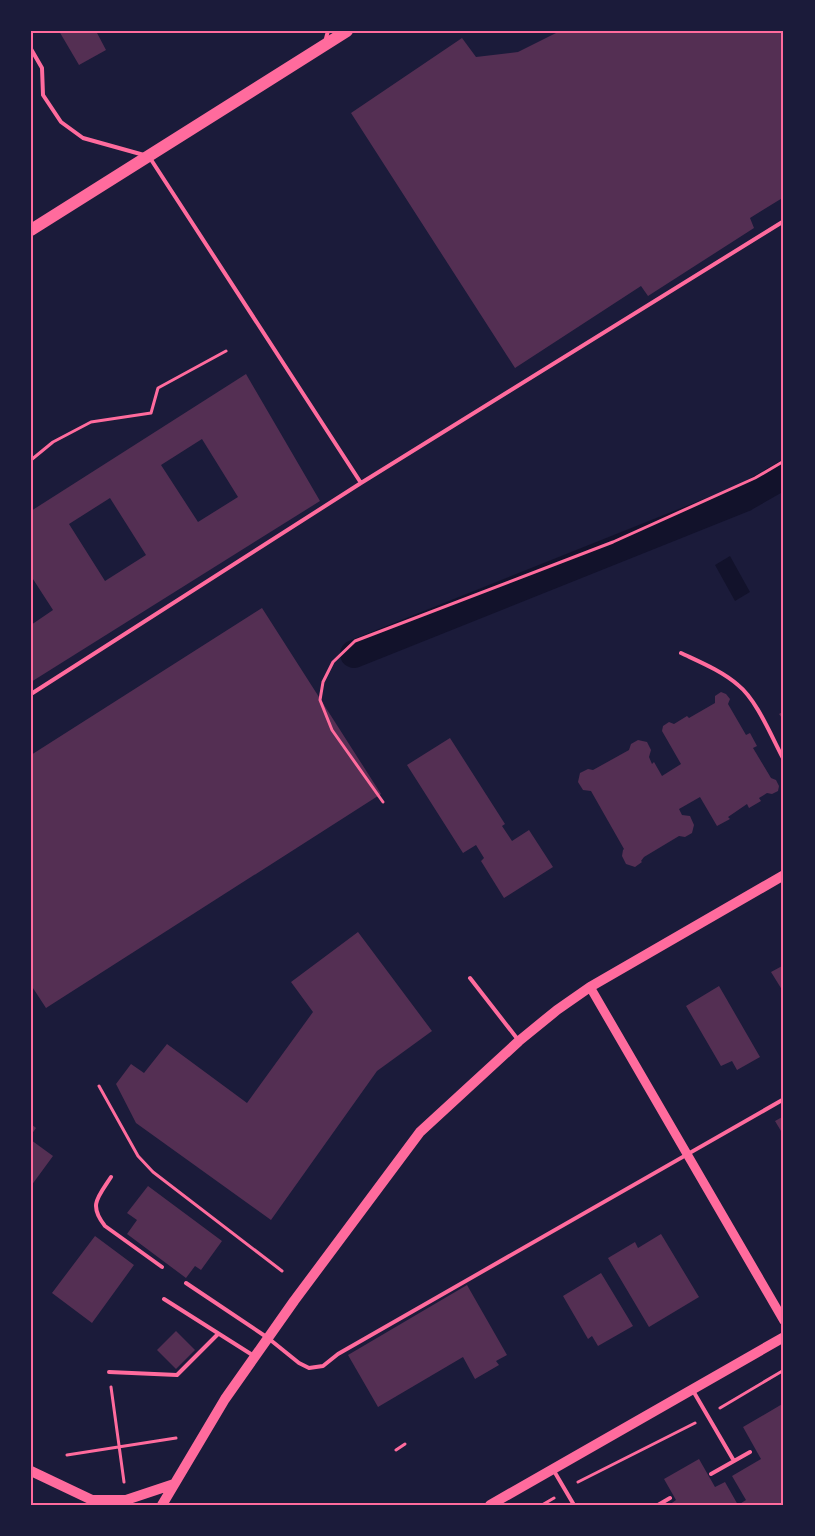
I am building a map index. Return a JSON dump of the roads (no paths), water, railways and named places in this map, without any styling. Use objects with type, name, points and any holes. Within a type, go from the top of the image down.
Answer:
[{"type":"main road","points":[[31,230],[347,31]]},
{"type":"main road","points":[[162,1505],[226,1399],[268,1338],[420,1132],[519,1041],[557,1010],[590,987],[784,875]]},
{"type":"main road","points":[[490,1505],[784,1337]]},
{"type":"main road","points":[[31,1471],[92,1500],[126,1500],[174,1484]]},
{"type":"street","points":[[590,987],[784,1321]]},
{"type":"lane","points":[[323,46],[328,31]]},
{"type":"lane","points":[[31,49],[42,68],[43,95],[61,122],[83,138],[149,156],[361,483]]},
{"type":"lane","points":[[31,694],[361,483],[784,221]]},
{"type":"lane","points":[[681,653],[725,675],[749,695],[784,760]]},
{"type":"lane","points":[[470,978],[519,1041]]},
{"type":"lane","points":[[186,1283],[268,1338],[299,1363],[309,1368],[323,1366],[338,1354],[784,1099]]},
{"type":"lane","points":[[111,1177],[96,1198],[95,1206],[98,1217],[105,1226],[162,1267]]},
{"type":"lane","points":[[164,1299],[256,1358]]},
{"type":"lane","points":[[109,1372],[177,1375],[218,1334]]},
{"type":"lane","points":[[692,1389],[734,1461]]},
{"type":"lane","points":[[711,1474],[750,1452]]},
{"type":"lane","points":[[553,1469],[574,1505]]},
{"type":"lane","points":[[658,1505],[670,1498]]},
{"type":"waterway","points":[[354,654],[744,498],[784,475]]}]
